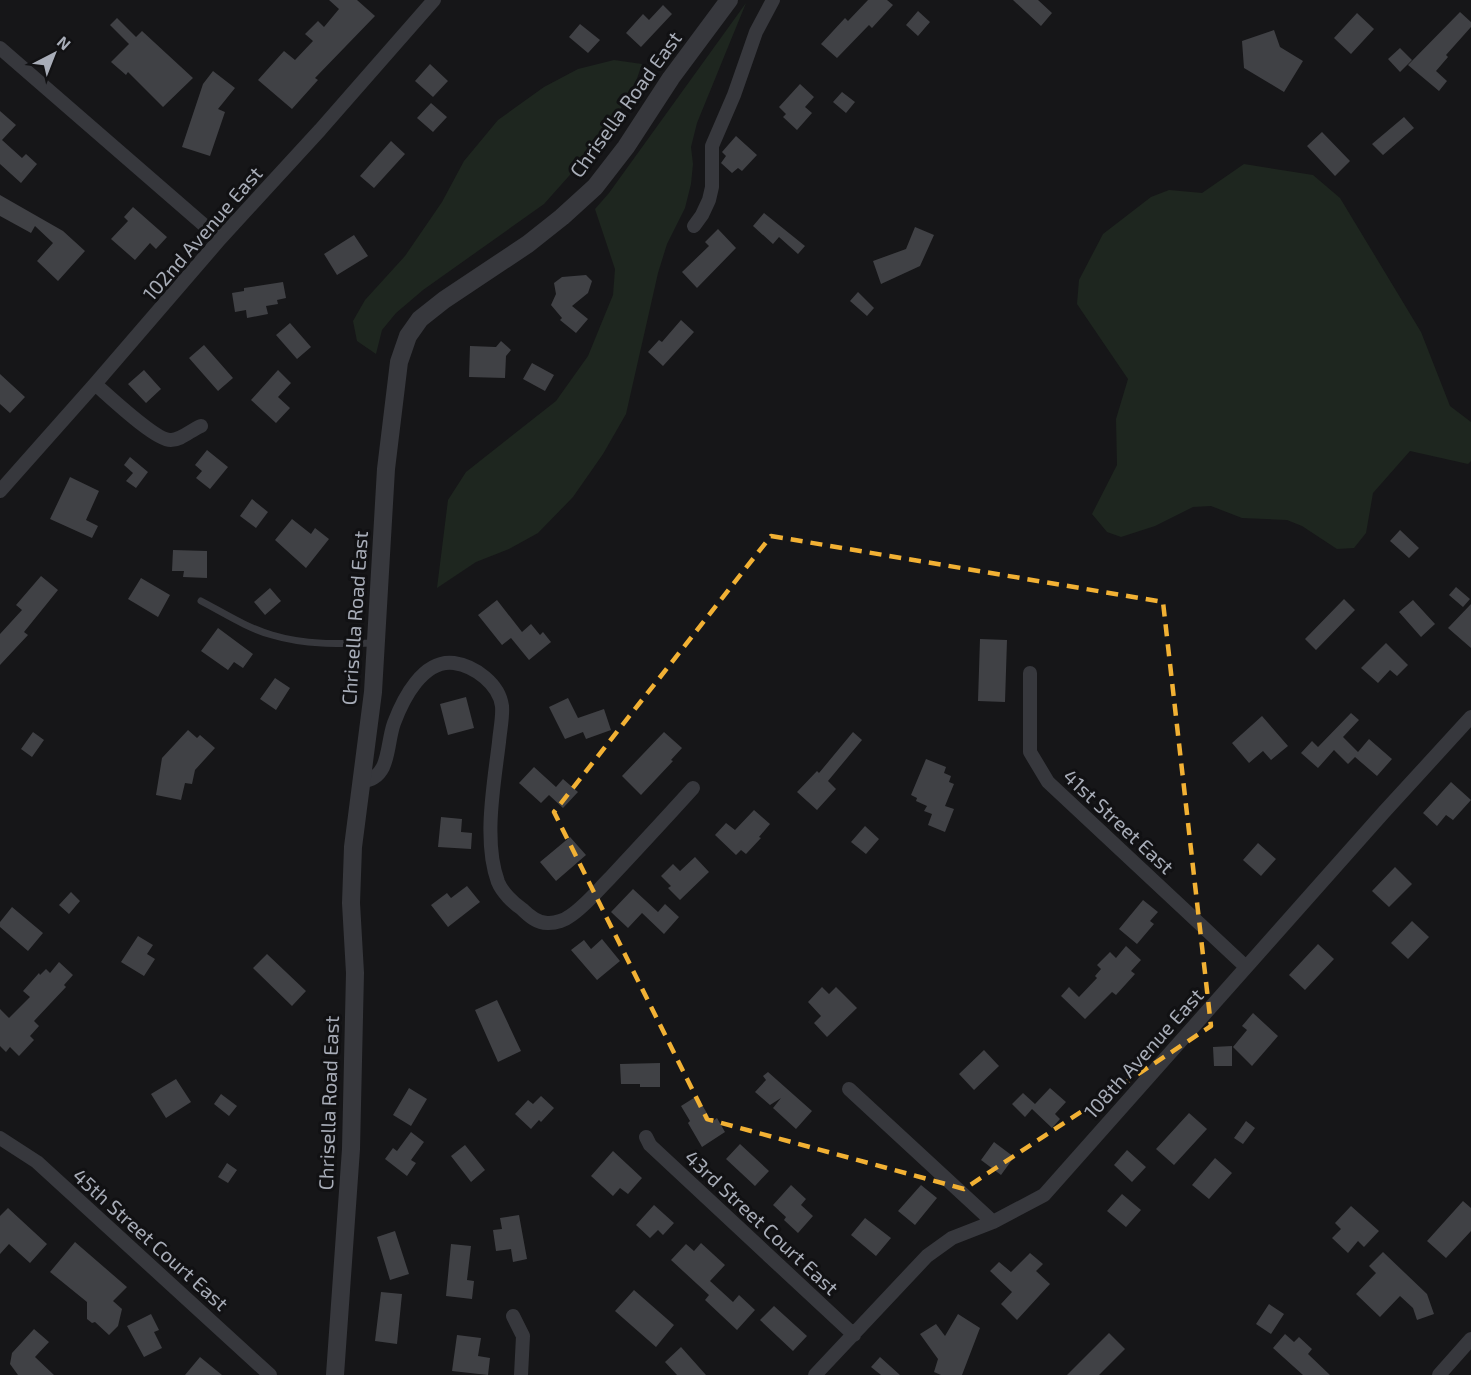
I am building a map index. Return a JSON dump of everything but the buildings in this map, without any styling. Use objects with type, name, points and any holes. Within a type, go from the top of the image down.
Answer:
[{"type":"street","name":"102nd Avenue East","points":[[2,485],[95,384],[220,239],[434,0]]},
{"type":"street","name":"Chrisella Road East","points":[[335,1375],[351,1149],[355,973],[351,903],[353,847],[373,692],[386,469],[399,362],[408,336],[420,319],[444,300],[528,244],[595,187],[626,147],[671,78],[729,0]]},
{"type":"street","points":[[694,226],[709,200],[712,187],[712,146],[734,95],[756,32],[773,0]]},
{"type":"street","points":[[0,48],[220,239]]},
{"type":"street","points":[[95,384],[157,435],[170,441],[181,438],[201,426]]},
{"type":"street","points":[[361,782],[372,779],[383,766],[394,723],[412,688],[424,675],[436,665],[445,663],[462,665],[481,675],[497,690],[502,707],[492,802],[492,857],[499,883],[517,906],[539,922],[548,924],[570,916],[590,899],[693,788]]},
{"type":"street","name":"41st Street East","points":[[1030,673],[1030,752],[1048,782],[1246,967]]},
{"type":"street","name":"108th Avenue East","points":[[815,1375],[927,1256],[952,1238],[993,1222],[1044,1195],[1471,717]]},
{"type":"street","points":[[849,1089],[993,1222]]},
{"type":"street","name":"43rd Street Court East","points":[[646,1137],[650,1145],[854,1335]]},
{"type":"street","name":"45th Street Court East","points":[[0,1138],[37,1162],[270,1375]]},
{"type":"street","points":[[513,1316],[523,1336],[520,1375]]},
{"type":"street","points":[[1439,1375],[1471,1339]]},
{"type":"lane","points":[[201,601],[248,626],[271,635],[317,644],[376,642]]},
{"type":"highlighted area","points":[[771,536],[1163,602],[1211,1026],[964,1189],[707,1119],[554,812]]},
{"type":"shaded area","points":[[746,3],[697,123],[691,147],[693,164],[691,184],[685,208],[667,244],[658,273],[626,414],[603,454],[573,497],[538,533],[509,549],[476,562],[437,588],[448,500],[466,472],[556,401],[588,356],[613,295],[615,269],[595,209],[609,193]]},
{"type":"shaded area","points":[[614,60],[642,64],[632,93],[585,158],[544,204],[423,290],[396,313],[382,330],[376,354],[357,341],[353,321],[365,300],[405,256],[442,202],[464,161],[498,120],[544,87],[578,69]]},
{"type":"shaded area","points":[[1244,164],[1313,175],[1340,198],[1421,332],[1450,406],[1471,422],[1471,461],[1468,464],[1410,451],[1373,493],[1366,533],[1354,548],[1337,549],[1302,526],[1287,520],[1242,518],[1211,506],[1193,507],[1155,526],[1121,537],[1107,532],[1092,514],[1117,465],[1116,419],[1128,379],[1077,304],[1079,280],[1103,234],[1151,197],[1169,190],[1202,193]]}]
